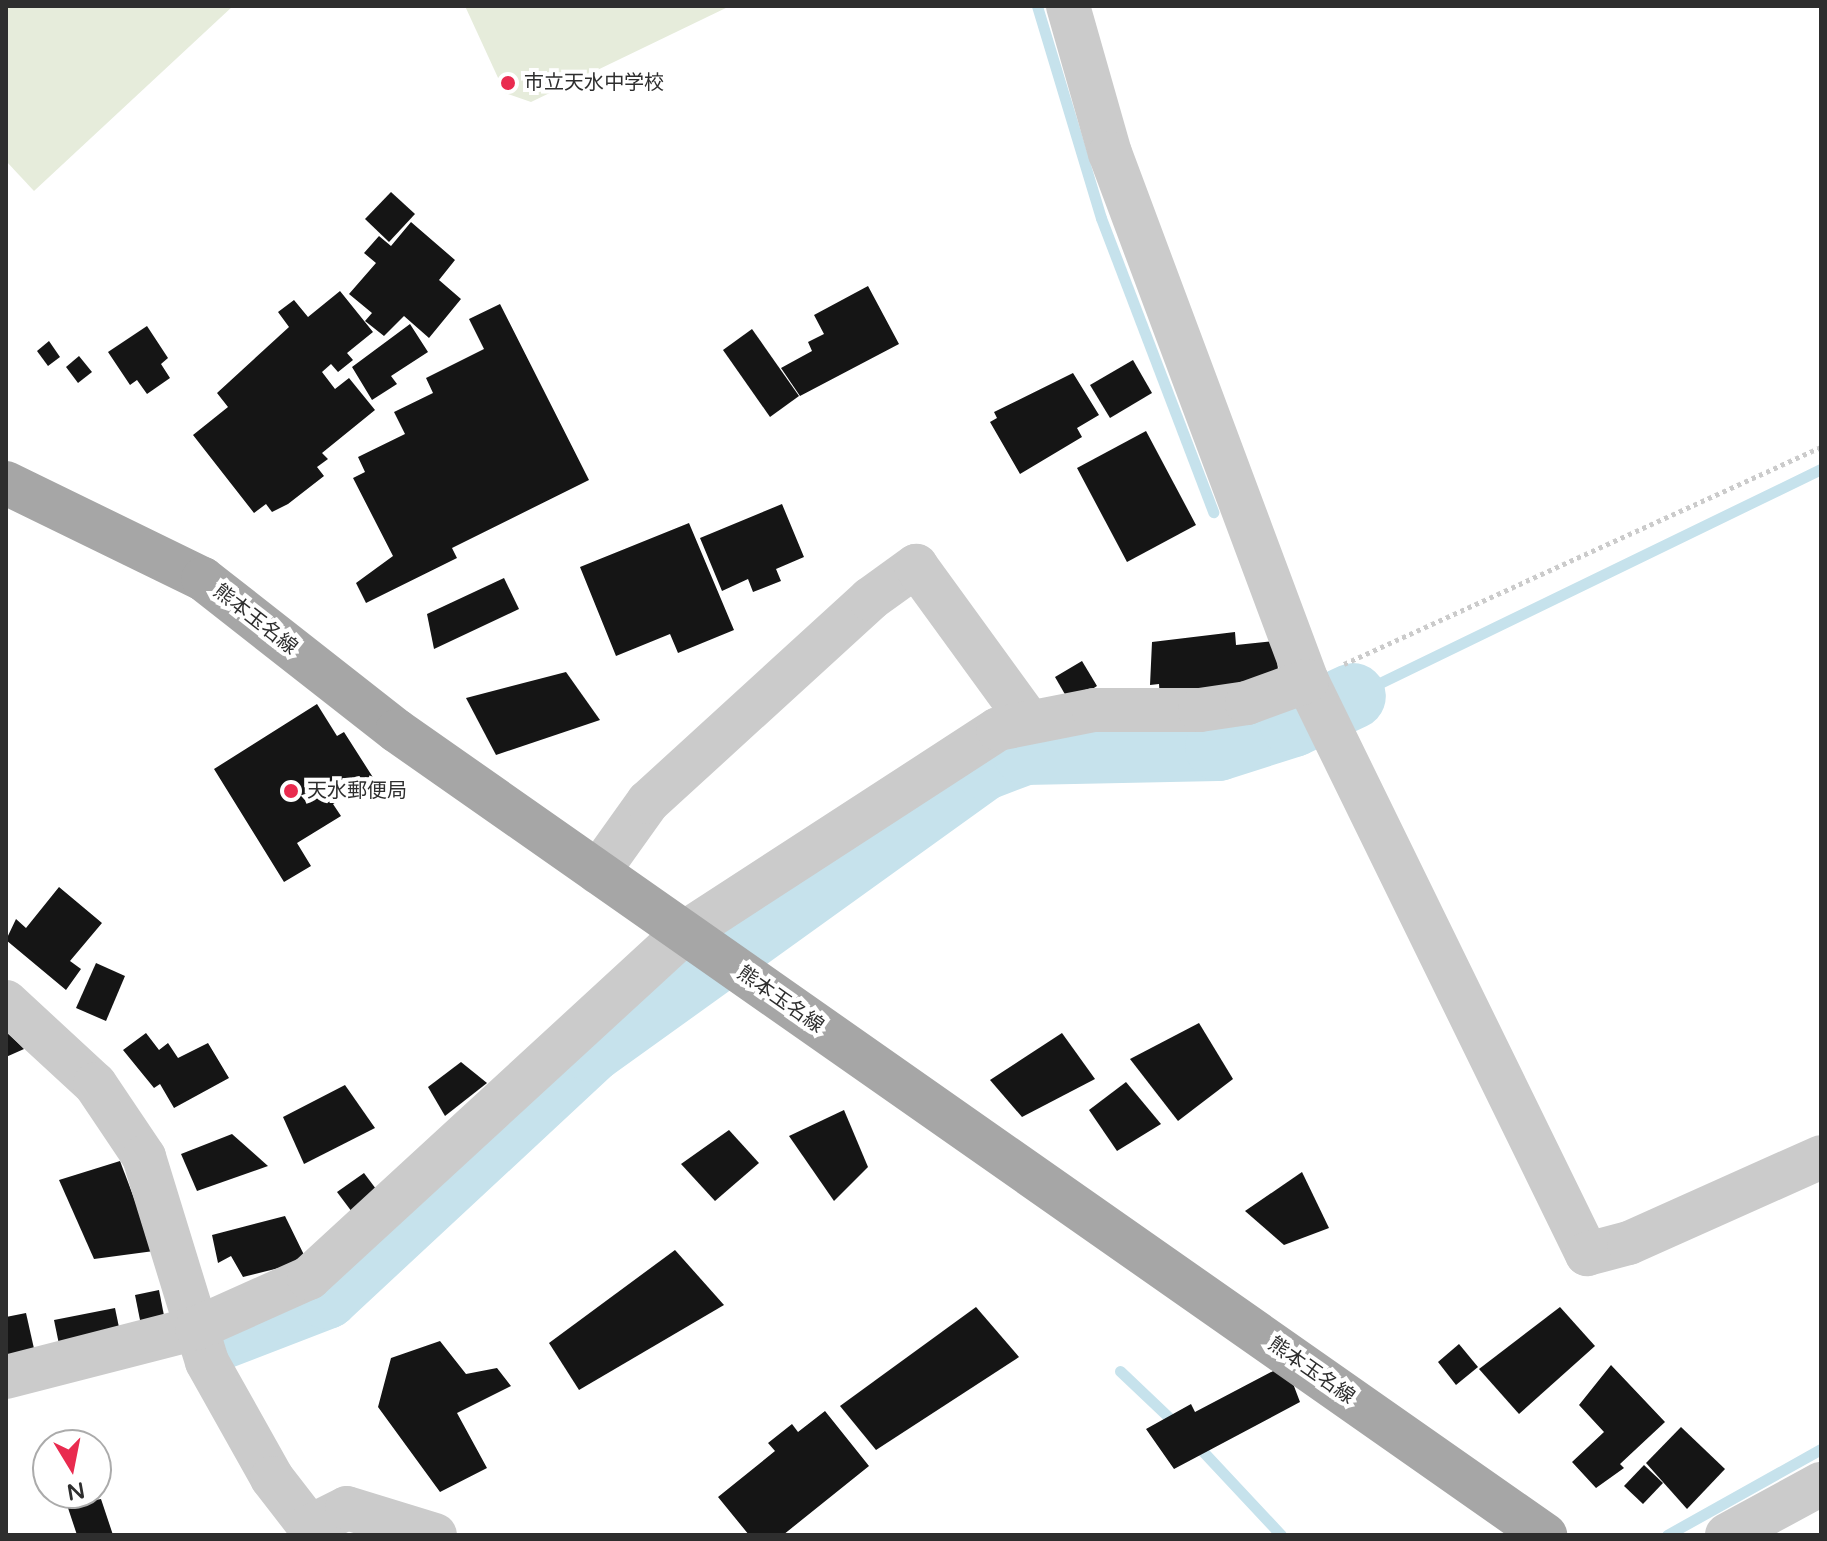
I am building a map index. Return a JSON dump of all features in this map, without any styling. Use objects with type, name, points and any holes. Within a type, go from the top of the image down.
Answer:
[{"type":"main road","name":"熊本玉名線","points":[[6,483],[203,579],[397,731],[1543,1534]]},
{"type":"street","points":[[1068,6],[1110,153],[1319,704],[1587,1254],[1629,1243],[1821,1157]]},
{"type":"street","points":[[598,872],[648,802],[881,590],[916,566],[1027,719]]},
{"type":"street","points":[[6,1377],[202,1342],[309,1278],[696,942],[998,729],[1027,719],[1094,710],[1200,710],[1247,703],[1319,704]]},
{"type":"street","points":[[6,1002],[95,1084],[144,1157],[202,1342],[272,1478],[312,1531],[347,1508],[435,1535]]},
{"type":"street","points":[[1727,1535],[1821,1484]]},
{"type":"path","points":[[1319,704],[1821,447]]},
{"type":"green space","points":[[6,6],[233,6],[34,191],[6,161]]},
{"type":"green space","points":[[465,6],[730,6],[531,102],[505,93]]},
{"type":"building","points":[[391,192],[415,214],[389,242],[365,219]]},
{"type":"building","points":[[411,222],[455,260],[439,280],[461,299],[429,338],[404,316],[384,336],[365,321],[372,313],[349,294],[376,263],[364,253],[379,236],[391,246]]},
{"type":"building","points":[[868,286],[899,344],[800,396],[781,368],[812,351],[808,342],[824,334],[814,315]]},
{"type":"building","points":[[340,291],[373,332],[347,353],[353,360],[338,372],[331,364],[322,372],[335,389],[349,378],[375,410],[322,453],[328,459],[317,467],[324,476],[288,504],[272,512],[266,504],[254,513],[193,435],[228,407],[217,393],[289,327],[278,312],[294,300],[308,317]]},
{"type":"building","points":[[500,304],[589,480],[452,548],[457,558],[366,603],[356,583],[393,556],[353,478],[365,472],[358,457],[405,434],[394,412],[433,393],[426,378],[484,349],[469,319]]},
{"type":"building","points":[[410,324],[428,352],[391,376],[397,384],[372,400],[352,367]]},
{"type":"building","points":[[147,326],[168,358],[161,364],[170,378],[147,394],[137,380],[130,385],[108,352]]},
{"type":"building","points":[[752,329],[799,396],[770,417],[723,350]]},
{"type":"building","points":[[49,341],[60,357],[48,366],[37,351]]},
{"type":"building","points":[[79,356],[92,372],[78,383],[66,367]]},
{"type":"building","points":[[1133,360],[1152,393],[1110,418],[1090,385]]},
{"type":"building","points":[[1073,373],[1099,415],[1077,428],[1082,437],[1020,474],[990,422],[997,418],[994,412]]},
{"type":"building","points":[[1146,431],[1196,525],[1127,562],[1077,468]]},
{"type":"building","points":[[782,504],[804,557],[776,569],[781,581],[753,592],[748,579],[722,591],[700,538]]},
{"type":"building","points":[[689,523],[734,630],[678,653],[670,634],[616,656],[580,567]]},
{"type":"building","points":[[504,578],[519,609],[434,649],[427,614]]},
{"type":"building","points":[[1235,632],[1236,645],[1275,641],[1279,679],[1160,699],[1159,684],[1150,685],[1152,642]]},
{"type":"building","points":[[1082,661],[1097,686],[1070,703],[1055,677]]},
{"type":"building","points":[[566,672],[600,720],[496,755],[466,698]]},
{"type":"building","name":"天水郵便局","points":[[317,704],[337,736],[344,732],[374,779],[333,804],[341,816],[297,843],[311,866],[284,882],[214,769]]},
{"type":"building","points":[[59,887],[102,923],[70,961],[81,969],[66,990],[6,940],[16,919],[26,928]]},
{"type":"building","points":[[96,963],[125,976],[106,1021],[76,1008]]},
{"type":"building","points":[[1199,1023],[1233,1079],[1178,1121],[1130,1059]]},
{"type":"building","points":[[6,1031],[24,1049],[6,1057]]},
{"type":"building","points":[[146,1033],[159,1050],[168,1043],[178,1058],[208,1043],[229,1078],[174,1108],[160,1084],[154,1088],[123,1050]]},
{"type":"building","points":[[1062,1033],[1095,1079],[1022,1117],[990,1080]]},
{"type":"building","points":[[461,1062],[487,1083],[445,1116],[428,1087]]},
{"type":"building","points":[[1126,1082],[1161,1124],[1117,1151],[1089,1110]]},
{"type":"building","points":[[345,1085],[375,1128],[304,1164],[283,1117]]},
{"type":"building","points":[[844,1110],[868,1167],[834,1201],[789,1136]]},
{"type":"building","points":[[729,1130],[759,1163],[715,1201],[681,1164]]},
{"type":"building","points":[[232,1134],[268,1166],[197,1191],[181,1154]]},
{"type":"building","points":[[120,1161],[154,1251],[94,1259],[59,1180]]},
{"type":"building","points":[[1302,1172],[1329,1228],[1284,1245],[1245,1211]]},
{"type":"building","points":[[364,1173],[382,1197],[355,1216],[337,1192]]},
{"type":"building","points":[[285,1216],[307,1261],[243,1277],[231,1256],[218,1263],[212,1235]]},
{"type":"building","points":[[675,1250],[724,1305],[579,1390],[549,1343]]},
{"type":"building","points":[[159,1290],[167,1331],[143,1335],[135,1295]]},
{"type":"building","points":[[976,1307],[1019,1357],[876,1450],[840,1406]]},
{"type":"building","points":[[1560,1307],[1595,1346],[1519,1414],[1479,1369]]},
{"type":"building","points":[[115,1308],[122,1342],[61,1354],[54,1320]]},
{"type":"building","points":[[26,1313],[37,1362],[6,1368],[6,1317]]},
{"type":"building","points":[[440,1341],[466,1374],[497,1368],[511,1386],[457,1413],[487,1468],[440,1492],[378,1407],[391,1358]]},
{"type":"building","points":[[1459,1344],[1478,1367],[1456,1385],[1438,1362]]},
{"type":"building","points":[[1611,1365],[1665,1422],[1620,1464],[1624,1468],[1596,1488],[1572,1462],[1604,1432],[1579,1405]]},
{"type":"building","points":[[1277,1369],[1289,1373],[1300,1402],[1174,1469],[1146,1429],[1191,1404],[1195,1412]]},
{"type":"building","points":[[825,1411],[869,1466],[783,1535],[749,1535],[718,1497],[775,1451],[768,1443],[792,1424],[798,1432]]},
{"type":"building","points":[[1681,1427],[1725,1469],[1687,1509],[1646,1463]]},
{"type":"building","points":[[1644,1465],[1663,1483],[1643,1504],[1624,1486]]},
{"type":"building","points":[[68,1509],[104,1509],[113,1535],[77,1535]]},
{"type":"waterway","points":[[1037,6],[1101,218],[1213,512]]},
{"type":"waterway","points":[[1353,696],[1821,469]]},
{"type":"waterway","points":[[220,1337],[326,1296],[592,1049],[985,767],[1025,752],[1218,748],[1293,724],[1353,696]]},
{"type":"waterway","points":[[1120,1371],[1177,1425]]},
{"type":"waterway","points":[[1195,1443],[1281,1535]]},
{"type":"waterway","points":[[1667,1535],[1821,1449]]},
{"type":"place","name":"市立天水中学校","points":[[508,83]]},
{"type":"place","name":"天水郵便局","points":[[291,791]]}]
